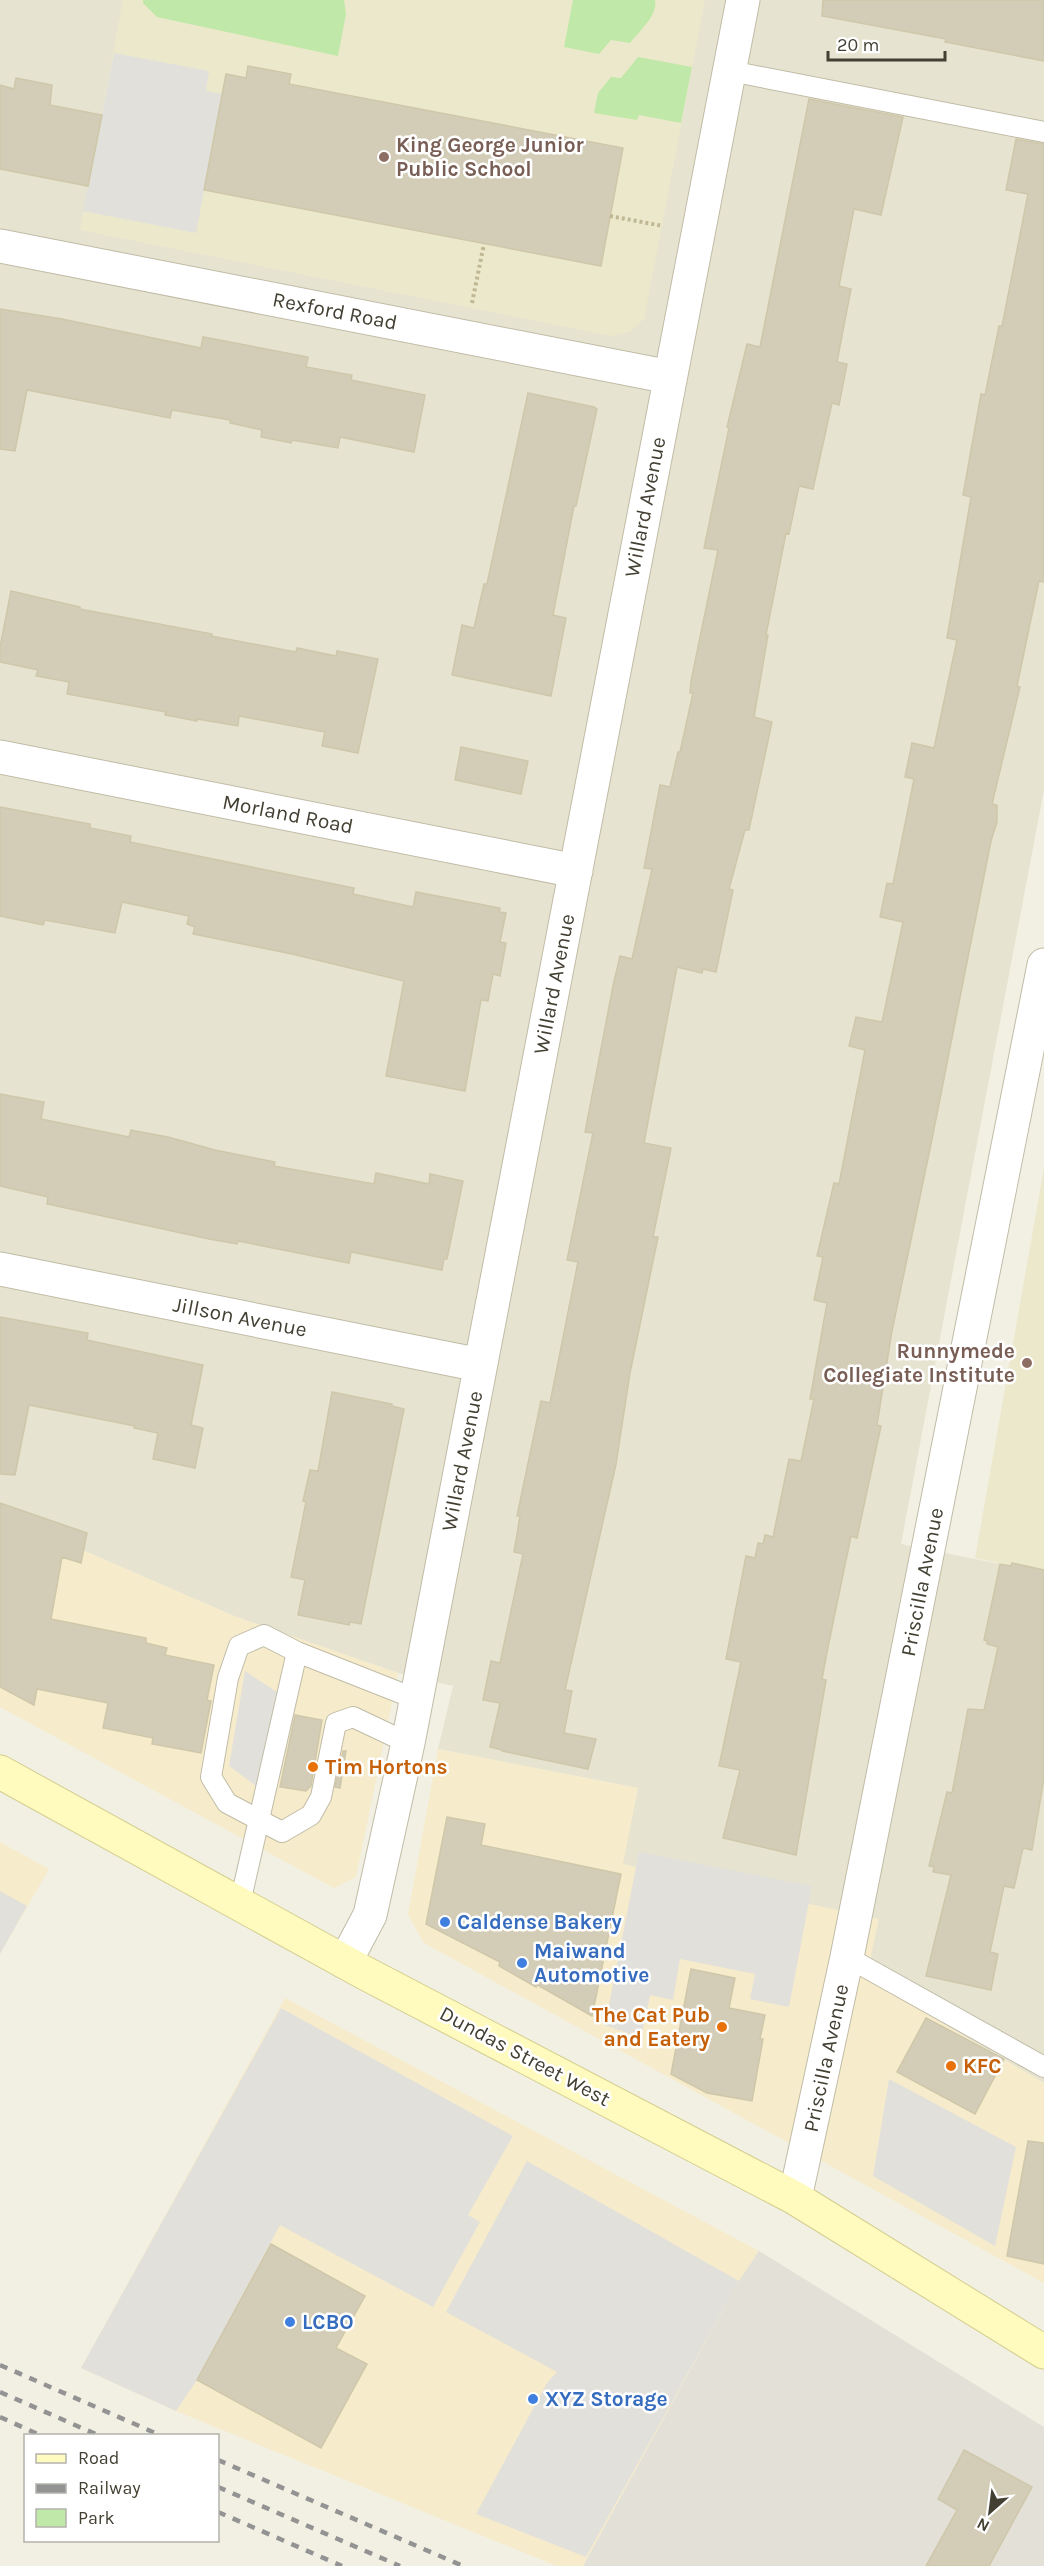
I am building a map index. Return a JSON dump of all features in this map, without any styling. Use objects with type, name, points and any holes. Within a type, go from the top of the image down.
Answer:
[{"type":"main road","name":"Dundas Street West","points":[[0,1772],[345,1962],[795,2198],[1044,2352]]},
{"type":"street","name":"Willard Avenue","points":[[345,1962],[370,1915],[408,1743],[744,0]]},
{"type":"street","name":"Rexford Road","points":[[0,246],[670,377]]},
{"type":"street","name":"Morland Road","points":[[0,757],[576,871]]},
{"type":"street","name":"Priscilla Avenue","points":[[795,2198],[847,1957],[1044,965]]},
{"type":"street","name":"Jillson Avenue","points":[[0,1269],[480,1365]]},
{"type":"lane","points":[[730,70],[1044,132]]},
{"type":"lane","points":[[408,1743],[353,1718],[336,1723],[321,1797],[311,1815],[282,1832],[227,1803],[211,1777],[228,1678],[239,1646],[264,1635],[297,1652],[416,1699]]},
{"type":"lane","points":[[240,1903],[297,1652]]},
{"type":"lane","points":[[847,1957],[1044,2067]]},
{"type":"path","points":[[610,216],[668,227]]},
{"type":"path","points":[[471,312],[484,244]]},
{"type":"shaded area","points":[[0,0],[1044,0],[1044,790],[901,1544],[1044,1573],[1044,2083],[866,1978],[878,1919],[622,1864],[638,1788],[438,1749],[453,1686],[398,1673],[234,1616],[0,1514]]},
{"type":"shaded area","name":"King George Junior Public School","points":[[123,0],[705,0],[644,319],[631,331],[612,336],[80,230]]},
{"type":"shaded area","points":[[114,53],[209,71],[206,91],[222,94],[196,233],[83,211]]},
{"type":"shaded area","name":"Runnymede Collegiate Institute","points":[[1044,1168],[1044,1573],[975,1558]]},
{"type":"shaded area","points":[[0,1514],[234,1616],[398,1673],[356,1877],[334,1888],[0,1707]]},
{"type":"shaded area","points":[[245,1671],[289,1700],[267,1794],[229,1766]]},
{"type":"shaded area","points":[[438,1749],[638,1788],[623,1864],[879,1919],[866,1978],[1044,2083],[1044,2283],[424,1943],[408,1915]]},
{"type":"shaded area","points":[[0,1842],[49,1869],[0,1954]]},
{"type":"shaded area","points":[[639,1852],[812,1886],[789,2007],[750,1999],[755,1974],[680,1959],[673,2000],[650,1995],[641,2038],[605,2025]]},
{"type":"shaded area","points":[[0,1891],[27,1906],[0,1954]]},
{"type":"shaded area","points":[[285,1998],[759,2251],[739,2281],[583,2566],[557,2566],[176,2411],[81,2368]]},
{"type":"shaded area","points":[[281,2008],[513,2136],[468,2215],[480,2222],[433,2307],[280,2225],[197,2380],[176,2411],[81,2368]]},
{"type":"shaded area","points":[[889,2079],[1016,2147],[995,2246],[873,2176]]},
{"type":"shaded area","points":[[527,2161],[739,2281],[586,2557],[476,2514],[547,2383],[557,2372],[446,2312]]},
{"type":"shaded area","points":[[759,2251],[1044,2427],[1044,2566],[583,2566],[739,2281]]},
{"type":"green space","points":[[143,0],[344,0],[346,14],[338,56],[157,17],[143,3]]},
{"type":"green space","points":[[573,0],[655,0],[655,6],[651,17],[630,43],[611,40],[599,54],[564,47]]},
{"type":"green space","points":[[638,57],[692,67],[681,123],[639,115],[637,120],[594,113],[598,93],[611,77],[621,78]]},
{"type":"building","points":[[823,0],[1044,0],[1044,61],[945,42],[946,39],[822,16]]},
{"type":"building","points":[[248,66],[291,74],[289,84],[623,148],[601,266],[204,190],[226,74],[246,78]]},
{"type":"building","points":[[16,78],[52,85],[50,105],[102,115],[88,186],[0,169],[0,85],[14,89]]},
{"type":"building","points":[[809,99],[903,117],[881,215],[854,209],[839,286],[851,289],[837,362],[847,364],[839,405],[832,403],[813,489],[799,486],[789,534],[786,533],[766,635],[768,635],[754,717],[772,722],[749,830],[745,830],[729,889],[733,890],[716,972],[703,969],[702,973],[677,967],[644,1143],[671,1148],[653,1237],[658,1237],[630,1373],[616,1464],[565,1690],[572,1691],[564,1733],[596,1739],[588,1769],[490,1747],[500,1703],[483,1700],[491,1661],[500,1663],[523,1554],[514,1552],[520,1516],[517,1516],[541,1401],[550,1403],[578,1262],[567,1260],[593,1133],[585,1132],[613,986],[620,956],[632,959],[652,869],[644,868],[660,785],[670,787],[678,752],[680,752],[693,693],[690,693],[691,681],[718,550],[704,548],[729,428],[727,427],[747,344],[760,347]]},
{"type":"building","points":[[1016,139],[1044,144],[1044,582],[1039,581],[1017,686],[1020,687],[992,804],[997,805],[997,822],[991,841],[892,1331],[877,1425],[881,1426],[857,1538],[851,1536],[828,1647],[822,1679],[826,1680],[796,1855],[723,1838],[740,1770],[719,1766],[741,1662],[726,1659],[746,1556],[755,1558],[758,1543],[763,1544],[765,1535],[773,1537],[789,1459],[801,1461],[814,1399],[810,1399],[827,1303],[814,1300],[823,1257],[817,1256],[834,1183],[839,1184],[865,1050],[849,1046],[856,1017],[882,1022],[903,922],[880,917],[887,883],[893,884],[914,779],[905,777],[912,743],[934,748],[957,640],[947,638],[971,497],[963,495],[981,394],[985,395],[999,326],[1002,326],[1028,194],[1006,190]]},
{"type":"building","points":[[0,309],[62,319],[201,348],[203,337],[308,357],[306,367],[352,375],[351,380],[425,395],[414,452],[340,437],[338,448],[292,440],[291,443],[261,437],[262,430],[230,423],[230,420],[172,410],[170,418],[27,390],[15,451],[0,449]]},
{"type":"building","points":[[528,393],[597,409],[576,506],[574,506],[553,615],[566,618],[551,696],[452,675],[462,625],[474,628],[484,584],[487,584]]},
{"type":"building","points":[[11,591],[80,607],[80,609],[296,652],[297,648],[336,656],[337,651],[378,659],[358,753],[322,746],[325,732],[239,716],[238,726],[197,719],[197,721],[165,715],[166,712],[67,694],[69,682],[36,676],[38,670],[0,662],[0,647]]},
{"type":"building","points":[[461,747],[528,761],[521,794],[455,780]]},
{"type":"building","points":[[0,807],[90,824],[90,828],[131,836],[130,842],[354,888],[353,894],[413,907],[416,892],[500,908],[499,912],[506,913],[500,942],[506,943],[500,976],[493,974],[488,1001],[481,1000],[465,1091],[386,1076],[404,981],[292,954],[193,934],[195,927],[187,924],[189,916],[122,902],[115,933],[45,920],[43,925],[0,916]]},
{"type":"building","points":[[0,1094],[44,1102],[41,1119],[129,1137],[131,1130],[168,1137],[215,1150],[275,1162],[274,1166],[374,1184],[376,1173],[429,1184],[430,1174],[463,1181],[447,1259],[444,1259],[442,1270],[351,1252],[349,1263],[238,1241],[237,1244],[209,1239],[47,1204],[48,1197],[0,1186]]},
{"type":"building","points":[[0,1317],[88,1333],[87,1340],[203,1365],[191,1425],[203,1428],[195,1468],[153,1459],[158,1433],[134,1428],[135,1426],[29,1405],[15,1475],[0,1474]]},
{"type":"building","points":[[332,1392],[392,1404],[392,1406],[404,1409],[361,1624],[350,1622],[349,1625],[298,1615],[305,1580],[291,1577],[306,1502],[303,1501],[310,1470],[318,1471]]},
{"type":"building","points":[[0,1503],[87,1533],[81,1563],[62,1557],[51,1619],[146,1638],[146,1643],[167,1648],[165,1655],[214,1665],[207,1700],[211,1701],[201,1753],[152,1744],[153,1738],[103,1728],[108,1703],[37,1689],[34,1705],[0,1687]]},
{"type":"building","points":[[1012,1563],[1044,1570],[1044,1778],[1032,1850],[1023,1848],[1014,1888],[1004,1886],[990,1952],[998,1954],[991,1990],[926,1976],[951,1875],[933,1872],[934,1867],[929,1866],[947,1792],[952,1793],[968,1709],[984,1710],[998,1647],[987,1644],[984,1640],[1000,1564],[1011,1566]]},
{"type":"building","name":"Tim Hortons","points":[[295,1715],[322,1720],[311,1786],[306,1791],[280,1787]]},
{"type":"building","points":[[343,1751],[346,1751],[340,1788],[335,1787]]},
{"type":"building","points":[[447,1817],[485,1824],[481,1845],[621,1874],[592,2016],[499,1966],[500,1962],[426,1924]]},
{"type":"building","name":"The Cat Pub and Eatery","points":[[691,1969],[735,1978],[729,2008],[765,2015],[752,2101],[707,2093],[671,2074]]},
{"type":"building","name":"KFC","points":[[926,2018],[1004,2059],[975,2114],[897,2072]]},
{"type":"building","points":[[1028,2141],[1044,2143],[1044,2264],[1007,2256]]},
{"type":"building","name":"LCBO","points":[[271,2244],[365,2296],[336,2348],[367,2364],[321,2448],[197,2380]]},
{"type":"building","points":[[964,2450],[1032,2487],[989,2566],[926,2566],[957,2510],[938,2499]]},
{"type":"railway","points":[[0,2365],[157,2434]]},
{"type":"railway","points":[[0,2392],[95,2434]]},
{"type":"railway","points":[[0,2417],[38,2434]]},
{"type":"railway","points":[[219,2460],[463,2566]]},
{"type":"railway","points":[[219,2487],[400,2566]]},
{"type":"railway","points":[[219,2512],[342,2566]]},
{"type":"place","name":"King George Junior Public School","points":[[384,157]]},
{"type":"place","name":"Runnymede Collegiate Institute","points":[[1027,1363]]},
{"type":"place","name":"Tim Hortons","points":[[313,1767]]},
{"type":"place","name":"Caldense Bakery","points":[[445,1922]]},
{"type":"place","name":"Maiwand Automotive","points":[[522,1963]]},
{"type":"place","name":"The Cat Pub and Eatery","points":[[722,2027]]},
{"type":"place","name":"KFC","points":[[951,2066]]},
{"type":"place","name":"LCBO","points":[[290,2322]]},
{"type":"place","name":"XYZ Storage","points":[[533,2399]]}]
